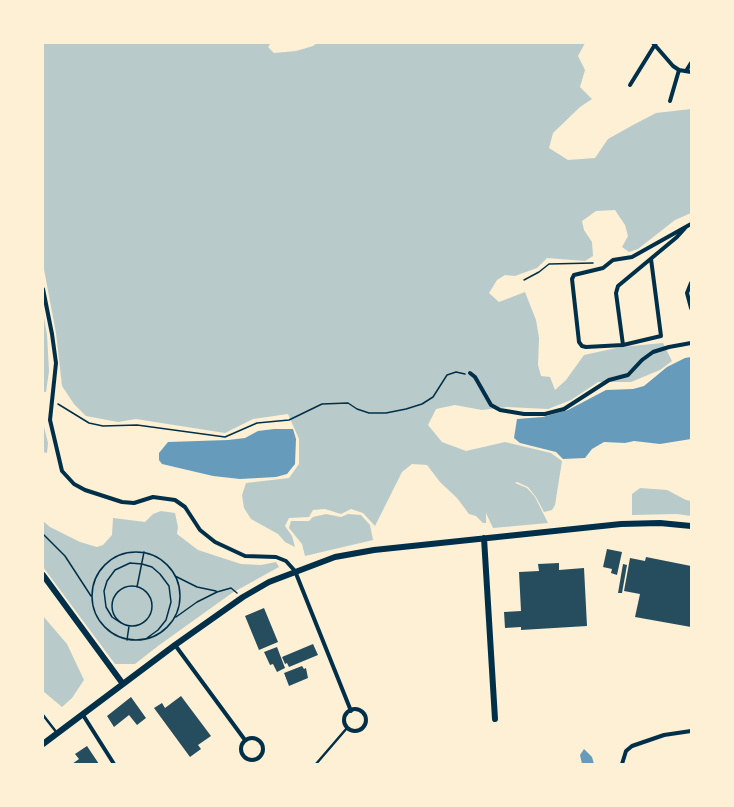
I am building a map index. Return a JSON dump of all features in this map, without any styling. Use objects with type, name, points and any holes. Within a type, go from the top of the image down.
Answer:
[{"type":"street","points":[[630,84],[654,44],[679,70],[688,72],[691,63]]},
{"type":"street","points":[[670,101],[679,70]]},
{"type":"street","points":[[651,259],[661,336],[623,345],[586,347],[580,344],[572,277],[576,274],[604,268],[613,260],[632,257],[690,224]]},
{"type":"street","points":[[623,345],[617,289],[677,238],[690,224]]},
{"type":"street","points":[[691,283],[687,293],[691,308]]},
{"type":"street","points":[[43,289],[56,363],[50,420],[62,471],[74,484],[85,490],[122,502],[134,503],[153,497],[175,500],[185,507],[200,530],[215,542],[245,556],[281,558],[295,571],[351,711]]},
{"type":"street","points":[[470,373],[475,377],[491,405],[500,410],[524,414],[545,414],[564,408],[609,380],[628,375],[642,360],[653,352],[669,346],[691,343]]},
{"type":"street","points":[[43,744],[175,645],[243,597],[270,582],[295,571],[335,557],[353,553],[621,524],[660,523],[691,526]]},
{"type":"street","points":[[484,538],[495,719]]},
{"type":"street","points":[[43,575],[123,684]]},
{"type":"street","points":[[175,645],[245,740]]},
{"type":"street","points":[[356,709],[362,712],[366,722],[360,730],[353,731],[347,728],[345,717],[351,711],[356,709]]},
{"type":"street","points":[[82,715],[114,764]]},
{"type":"street","points":[[622,764],[626,751],[632,746],[664,734],[691,731]]},
{"type":"street","points":[[252,738],[261,743],[262,750],[259,757],[253,760],[243,756],[241,746],[245,740],[252,738]]},
{"type":"lane","points":[[43,715],[58,733]]},
{"type":"lane","points":[[316,764],[347,728]]},
{"type":"path","points":[[524,280],[549,264],[596,263]]},
{"type":"path","points":[[52,402],[89,423],[103,426],[137,425],[225,437],[257,423],[289,420],[322,404],[348,403],[357,409],[369,412],[386,413],[406,409],[422,404],[433,397],[447,375],[456,372],[470,373]]},
{"type":"path","points":[[43,534],[65,556],[91,596],[94,612],[101,624],[114,635],[127,640],[144,640],[162,632],[175,616],[180,596],[176,576]]},
{"type":"path","points":[[91,596],[95,579],[107,562],[126,552],[144,552],[162,560],[176,576],[197,587],[217,592]]},
{"type":"path","points":[[137,587],[144,552]]},
{"type":"path","points":[[121,623],[113,614],[112,606],[114,598],[122,588],[131,586],[137,587],[143,589],[149,596],[152,608],[149,616],[144,622],[129,626],[121,623],[112,617],[106,607],[104,596],[105,586],[115,570],[130,563],[152,567],[160,574],[169,586],[171,597],[170,612],[166,620],[154,633],[144,640]]},
{"type":"path","points":[[176,617],[197,602],[217,592],[231,588],[237,593]]},
{"type":"path","points":[[127,640],[129,626]]},
{"type":"shaded area","points":[[43,43],[271,43],[268,47],[274,53],[296,51],[313,46],[317,43],[585,43],[578,56],[585,70],[580,87],[592,99],[580,107],[553,133],[549,148],[568,160],[595,158],[608,139],[656,113],[691,109],[691,213],[675,220],[638,249],[629,252],[622,247],[628,236],[625,225],[615,210],[596,211],[582,221],[584,230],[592,242],[593,256],[585,261],[547,258],[537,268],[515,276],[505,275],[497,280],[489,293],[499,302],[525,292],[536,320],[539,338],[538,365],[541,376],[550,377],[555,390],[566,380],[584,355],[621,347],[663,343],[672,361],[660,370],[631,382],[598,382],[571,400],[548,409],[507,407],[482,410],[455,405],[436,409],[428,425],[442,442],[466,451],[505,442],[551,453],[562,461],[555,505],[552,510],[544,512],[536,497],[528,487],[517,482],[515,483],[527,488],[535,497],[548,523],[493,528],[486,513],[486,523],[483,523],[476,516],[469,514],[457,498],[440,482],[427,465],[412,464],[402,472],[375,526],[363,513],[351,509],[341,514],[325,509],[313,510],[309,517],[289,518],[285,526],[292,536],[295,547],[285,542],[278,534],[251,519],[244,508],[242,495],[246,483],[289,478],[299,464],[299,439],[288,414],[253,419],[225,433],[136,419],[118,422],[86,416],[74,404],[62,386],[56,333],[43,264]]},
{"type":"shaded area","points":[[43,312],[47,335],[49,371],[46,392],[43,392]]},
{"type":"shaded area","points":[[43,407],[44,427],[48,443],[47,453],[43,452]]},
{"type":"shaded area","points":[[640,488],[667,490],[691,501],[691,516],[677,514],[632,515],[632,494]]},
{"type":"shaded area","points":[[161,511],[175,513],[178,527],[177,534],[198,550],[241,564],[261,565],[276,562],[279,567],[232,593],[135,664],[115,664],[43,567],[43,521],[50,527],[80,542],[97,547],[103,545],[112,535],[113,518],[145,522],[153,514]]},
{"type":"shaded area","points":[[326,514],[341,517],[348,514],[361,515],[370,525],[373,540],[305,556],[302,544],[289,528],[291,521],[309,521],[313,517]]},
{"type":"shaded area","points":[[43,616],[67,644],[84,680],[72,698],[62,707],[43,691]]},
{"type":"water","points":[[691,357],[691,439],[660,444],[634,441],[625,443],[604,442],[592,449],[585,458],[563,459],[556,452],[520,443],[514,438],[517,419],[543,417],[568,410],[606,390],[633,389],[644,386],[667,367],[685,358]]},
{"type":"water","points":[[293,429],[296,439],[295,464],[287,474],[276,477],[240,479],[213,476],[162,464],[159,460],[159,453],[168,442],[245,438],[258,431]]},
{"type":"water","points":[[584,749],[592,757],[594,764],[582,764],[580,755]]},
{"type":"building","points":[[607,549],[622,552],[617,575],[611,573],[612,569],[603,567]]},
{"type":"building","points":[[646,557],[691,566],[691,627],[635,617],[640,594],[624,591],[630,558],[645,561]]},
{"type":"building","points":[[559,563],[559,570],[584,568],[587,626],[521,630],[521,627],[505,628],[504,612],[521,611],[519,572],[539,571],[538,564]]},
{"type":"building","points":[[623,564],[627,565],[622,593],[618,593]]},
{"type":"building","points":[[264,608],[278,642],[259,650],[245,616]]},
{"type":"building","points":[[313,644],[318,655],[289,667],[287,663],[285,664],[282,657]]},
{"type":"building","points":[[277,647],[285,668],[277,672],[273,664],[270,665],[264,652]]},
{"type":"building","points":[[302,666],[304,669],[306,668],[308,678],[289,686],[284,673]]},
{"type":"building","points":[[181,696],[211,736],[198,745],[201,749],[190,757],[154,708],[162,703],[165,708]]},
{"type":"building","points":[[131,697],[146,718],[137,725],[129,715],[114,727],[107,716]]},
{"type":"building","points":[[87,746],[99,764],[72,764],[79,759],[75,754]]}]
